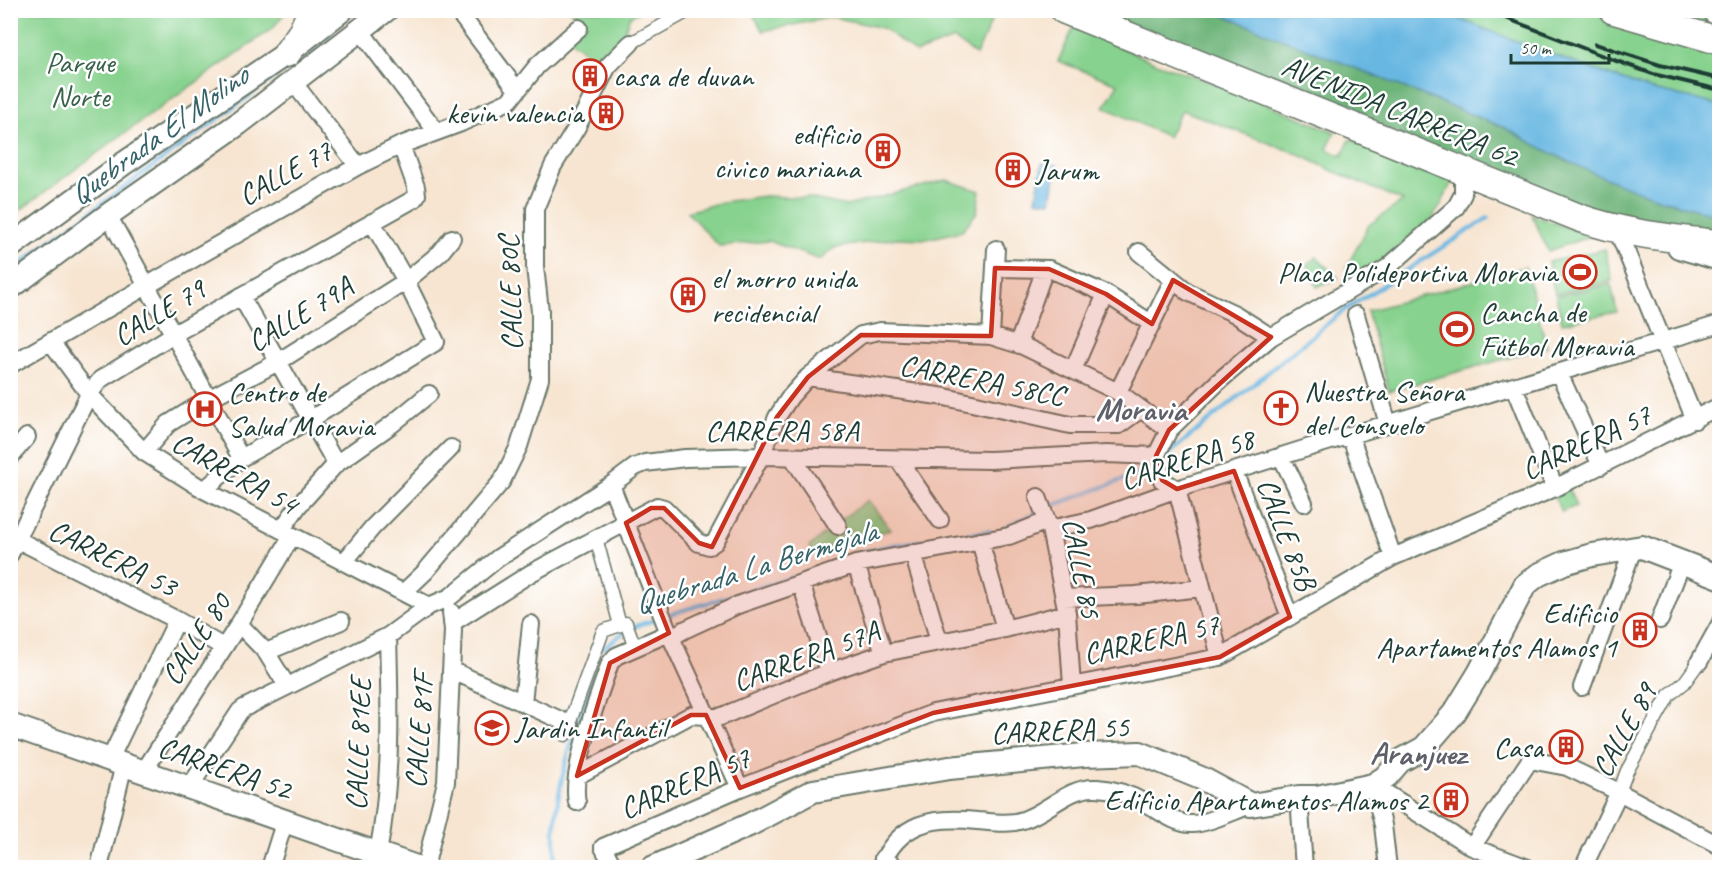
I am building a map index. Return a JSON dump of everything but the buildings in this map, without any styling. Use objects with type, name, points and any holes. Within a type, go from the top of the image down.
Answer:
[{"type":"highway","points":[[287,53],[302,33],[312,10]]},
{"type":"highway","name":"AVENIDA CARRERA 62","points":[[1064,10],[1580,218],[1617,229],[1719,244]]},
{"type":"highway","points":[[1613,10],[1719,41]]},
{"type":"main road","points":[[10,247],[123,164],[287,53],[342,10]]},
{"type":"main road","name":"CALLE 77","points":[[10,288],[108,215],[238,124],[386,10]]},
{"type":"main road","points":[[1617,229],[1719,259]]},
{"type":"main road","points":[[1251,805],[1299,797],[1317,797],[1373,785],[1387,776],[1400,761],[1424,748],[1455,712],[1525,585],[1538,574],[1592,555],[1649,549],[1719,577]]},
{"type":"main road","name":"CARRERA 52","points":[[10,725],[419,867]]},
{"type":"main road","name":"CARRERA 55","points":[[652,867],[751,824],[813,791],[960,767],[1084,755],[1140,753],[1203,779],[1251,805]]},
{"type":"street","points":[[457,10],[517,90]]},
{"type":"street","name":"CALLE 80C","points":[[404,592],[425,572],[502,481],[519,446],[540,378],[540,310],[535,267],[535,209],[553,166],[577,127],[608,66],[631,43],[690,10]]},
{"type":"street","name":"CALLE 77","points":[[10,365],[358,166],[401,145],[460,123],[509,101],[537,66],[579,28]]},
{"type":"street","points":[[360,30],[436,131]]},
{"type":"street","points":[[293,82],[358,166]]},
{"type":"street","name":"CALLE 79","points":[[13,544],[89,394],[101,378],[174,334],[414,199],[417,195],[416,187],[401,145]]},
{"type":"street","points":[[1220,657],[1177,489],[1162,480],[1158,464],[1169,429],[1218,381],[1271,337],[1387,268],[1456,207],[1463,194],[1463,172]]},
{"type":"street","points":[[108,215],[241,458]]},
{"type":"street","points":[[204,490],[241,458],[311,420],[436,342],[406,281],[372,222]]},
{"type":"street","points":[[1617,229],[1695,420]]},
{"type":"street","name":"CALLE 79A","points":[[144,452],[168,424],[210,398],[278,362],[406,281],[440,253],[452,238]]},
{"type":"street","points":[[991,336],[996,249]]},
{"type":"street","points":[[1138,252],[1188,292],[1235,314],[1271,337]]},
{"type":"street","points":[[995,268],[1045,269],[1106,294],[1152,324]]},
{"type":"street","points":[[1018,344],[1045,269]]},
{"type":"street","points":[[1118,392],[1173,280]]},
{"type":"street","points":[[1073,370],[1106,294]]},
{"type":"street","points":[[241,296],[336,464]]},
{"type":"street","points":[[1356,315],[1388,424]]},
{"type":"street","name":"CARRERA 58","points":[[577,802],[575,793],[581,756],[610,663],[628,632],[664,621],[677,634],[738,605],[856,564],[1010,536],[1048,522],[1091,520],[1177,489],[1281,456],[1719,324]]},
{"type":"street","points":[[452,623],[531,573],[657,506],[664,508],[699,543],[709,546],[715,542],[761,456],[777,417],[790,397],[808,377],[861,335],[880,331],[991,336],[1018,344],[1118,392],[1169,429]]},
{"type":"street","name":"CARRERA 54","points":[[51,342],[89,394],[144,452],[204,490],[429,606]]},
{"type":"street","points":[[1560,373],[1601,466]]},
{"type":"street","name":"CARRERA 58CC","points":[[808,377],[945,397],[1070,425],[1119,425],[1141,409]]},
{"type":"street","points":[[1514,387],[1555,488]]},
{"type":"street","name":"CALLE 80","points":[[126,765],[223,647],[239,624],[299,505],[336,464],[391,425],[429,394]]},
{"type":"street","name":"CARRERA 57","points":[[614,867],[603,847],[740,788],[933,713],[1220,657],[1393,557],[1555,488],[1719,406]]},
{"type":"street","points":[[1350,435],[1393,557]]},
{"type":"street","points":[[10,457],[27,437]]},
{"type":"street","points":[[344,562],[372,528],[451,448]]},
{"type":"street","name":"CARRERA 58A","points":[[450,597],[498,558],[635,467],[654,461],[761,456],[990,460],[1106,454],[1158,464]]},
{"type":"street","points":[[1281,456],[1304,503]]},
{"type":"street","points":[[793,458],[838,526]]},
{"type":"street","points":[[898,459],[940,520]]},
{"type":"street","name":"CALLE 85B","points":[[1234,471],[1290,617]]},
{"type":"street","points":[[610,485],[664,621],[740,788]]},
{"type":"street","name":"CALLE 85","points":[[1039,499],[1048,522],[1065,605],[1072,686]]},
{"type":"street","points":[[451,670],[523,703],[567,730],[601,634],[603,631],[628,632],[596,538]]},
{"type":"street","points":[[980,541],[1005,629]]},
{"type":"street","name":"CARRERA 53","points":[[13,544],[177,620],[223,647]]},
{"type":"street","points":[[1582,687],[1633,549]]},
{"type":"street","points":[[913,553],[939,641]]},
{"type":"street","points":[[1660,620],[1682,562]]},
{"type":"street","points":[[856,564],[884,653]]},
{"type":"street","points":[[801,583],[829,672]]},
{"type":"street","name":"CARRERA 57A","points":[[577,776],[691,715],[720,717],[829,672],[884,653],[1005,629],[1065,605],[1202,588]]},
{"type":"street","points":[[189,788],[240,711],[388,636],[429,606],[450,597]]},
{"type":"street","name":"CALLE 81F","points":[[425,867],[446,782],[451,670],[450,597]]},
{"type":"street","name":"CALLE 80","points":[[99,867],[126,765],[177,620]]},
{"type":"street","points":[[266,652],[341,621]]},
{"type":"street","points":[[239,624],[266,652],[287,686]]},
{"type":"street","points":[[523,703],[531,624]]},
{"type":"street","name":"CALLE 89","points":[[1583,867],[1627,771],[1669,695],[1684,683],[1699,662],[1719,624]]},
{"type":"street","name":"CALLE 81EE","points":[[378,854],[385,804],[390,713],[388,636]]},
{"type":"street","points":[[1472,847],[1530,760],[1567,767],[1719,846]]},
{"type":"street","points":[[1373,785],[1472,847],[1528,867]]},
{"type":"street","points":[[1373,785],[1382,815],[1388,867]]},
{"type":"street","points":[[887,864],[903,832],[919,824],[961,819],[1002,824],[1022,820],[1077,790],[1095,788],[1118,792],[1189,824],[1202,823],[1251,805]]},
{"type":"street","points":[[1299,797],[1304,867]]},
{"type":"street","points":[[270,867],[285,820]]},
{"type":"highlighted area","points":[[995,268],[1049,269],[1106,294],[1152,324],[1173,280],[1271,337],[1169,430],[1156,456],[1162,480],[1177,489],[1234,471],[1290,617],[1220,657],[933,713],[740,788],[706,715],[691,715],[577,776],[610,663],[669,633],[626,523],[651,508],[664,508],[699,543],[712,547],[777,417],[808,377],[861,335],[991,336]]},
{"type":"green space","name":"Parque Norte","points":[[11,11],[286,11],[273,28],[11,217]]},
{"type":"green space","points":[[571,11],[641,11],[630,16],[621,41],[600,63],[564,36],[580,21]]},
{"type":"green space","points":[[751,11],[996,11],[976,55],[954,39],[916,53],[883,28],[833,17],[763,31]]},
{"type":"green space","points":[[1093,11],[1213,11],[1505,128],[1609,180],[1663,200],[1719,215],[1719,232],[1573,204]]},
{"type":"green space","points":[[1439,11],[1586,11],[1719,47],[1719,105],[1649,89]]},
{"type":"green space","points":[[1646,11],[1690,11],[1719,19],[1719,33]]},
{"type":"green space","points":[[1074,27],[1159,64],[1230,89],[1335,132],[1327,149],[1342,156],[1350,139],[1453,179],[1441,205],[1423,232],[1351,282],[1346,268],[1369,225],[1403,201],[1298,154],[1182,110],[1168,137],[1104,107],[1118,84],[1058,61]]},
{"type":"green space","points":[[946,180],[980,191],[977,212],[962,231],[927,239],[897,238],[834,248],[820,260],[769,241],[719,246],[687,212],[722,202],[765,196],[809,198],[847,206]]},
{"type":"green space","points":[[1532,215],[1591,236],[1548,251]]},
{"type":"green space","name":"Placa Polideportiva Moravia","points":[[1605,249],[1612,281],[1555,294],[1548,262]]},
{"type":"green space","points":[[1316,257],[1338,278],[1317,287],[1307,264]]},
{"type":"green space","name":"Cancha de Fútbol Moravia","points":[[1525,267],[1547,347],[1389,391],[1367,311]]},
{"type":"green space","name":"Placa Polideportiva Moravia","points":[[1611,284],[1617,312],[1562,323],[1556,296]]},
{"type":"green space","points":[[1568,486],[1576,506],[1561,512],[1553,493]]},
{"type":"green space","points":[[868,500],[891,530],[856,538],[812,554],[809,547],[840,520]]},
{"type":"water","points":[[1213,11],[1439,11],[1649,89],[1719,105],[1719,215],[1663,200],[1609,180],[1505,128]]},
{"type":"water","points":[[1042,163],[1057,165],[1051,202],[1036,200]]},
{"type":"waterway","name":"Quebrada El Molino","points":[[10,271],[332,35]]},
{"type":"waterway","name":"Quebrada La Bermejala","points":[[1161,460],[1343,311],[1488,218]]},
{"type":"waterway","name":"Quebrada La Bermejala","points":[[1046,508],[1147,471],[1153,466]]},
{"type":"waterway","name":"Quebrada La Bermejala","points":[[1003,529],[1039,511]]},
{"type":"waterway","name":"Quebrada La Bermejala","points":[[667,615],[794,577],[854,554],[894,545],[990,531]]},
{"type":"waterway","name":"Quebrada La Bermejala","points":[[602,649],[630,628],[657,619]]},
{"type":"waterway","name":"Quebrada La Bermejala","points":[[556,868],[555,842],[559,793],[570,747],[593,676]]},
{"type":"railway","points":[[1485,10],[1653,74],[1720,90]]},
{"type":"railway","points":[[1595,44],[1660,65],[1720,79]]},
{"type":"place","name":"casa de duvan","points":[[590,76]]},
{"type":"place","name":"kevin valencia","points":[[606,113]]},
{"type":"place","name":"edificio civico mariana","points":[[883,151]]},
{"type":"place","name":"Jarum","points":[[1013,170]]},
{"type":"place","name":"Placa Polideportiva Moravia","points":[[1580,272]]},
{"type":"place","name":"el morro unida recidencial","points":[[688,295]]},
{"type":"place","name":"Cancha de Fútbol Moravia","points":[[1457,329]]},
{"type":"place","name":"Nuestra Señora del Consuelo","points":[[1281,408]]},
{"type":"place","name":"Centro de Salud Moravia","points":[[205,409]]},
{"type":"place","name":"Edificio Apartamentos Alamos 1","points":[[1640,630]]},
{"type":"place","name":"Jardin Infantil","points":[[492,728]]},
{"type":"place","name":"Casa","points":[[1566,747]]},
{"type":"place","name":"Edificio Apartamentos Alamos 2","points":[[1451,800]]},
{"type":"district","name":"Moravia","points":[[1141,409]]},
{"type":"district","name":"Aranjuez","points":[[1418,753]]}]
